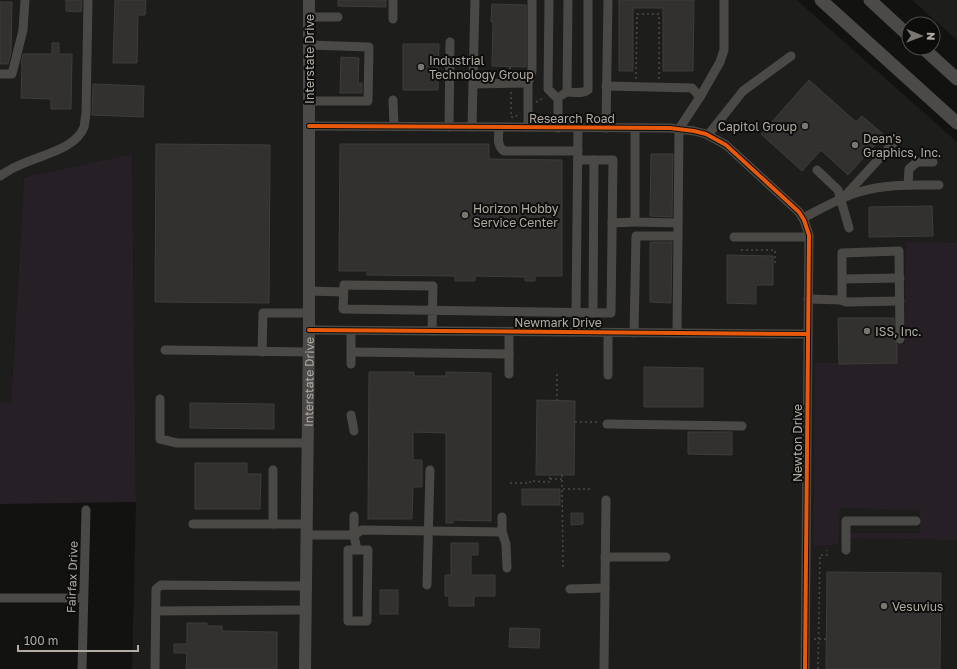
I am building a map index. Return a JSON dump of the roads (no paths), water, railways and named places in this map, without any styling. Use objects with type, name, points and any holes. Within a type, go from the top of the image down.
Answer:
[{"type":"highway","points":[[821,0],[957,123]]},
{"type":"highway","points":[[870,0],[901,29]]},
{"type":"highway","points":[[932,56],[957,79]]},
{"type":"main road","name":"Interstate Drive","points":[[305,669],[309,330],[309,0]]},
{"type":"street","points":[[0,74],[12,74],[23,30],[25,0]]},
{"type":"street","points":[[0,176],[23,163],[70,144],[84,127],[86,114],[88,0]]},
{"type":"street","points":[[393,0],[393,18]]},
{"type":"street","points":[[472,127],[475,0]]},
{"type":"street","points":[[528,127],[528,83],[532,71],[532,0]]},
{"type":"street","points":[[549,0],[548,89],[558,99],[558,128]]},
{"type":"street","points":[[567,92],[568,0]]},
{"type":"street","points":[[558,99],[567,92],[582,92],[588,90],[588,0]]},
{"type":"street","points":[[606,128],[608,0]]},
{"type":"street","points":[[677,333],[679,129],[700,97],[720,62],[724,50],[724,0]]},
{"type":"street","points":[[309,17],[338,18]]},
{"type":"street","points":[[449,127],[450,42]]},
{"type":"street","points":[[309,45],[368,47],[368,101],[309,101]]},
{"type":"street","points":[[708,135],[743,91],[791,56]]},
{"type":"street","points":[[473,84],[528,83]]},
{"type":"street","points":[[606,86],[692,88],[700,97]]},
{"type":"street","points":[[393,100],[394,126]]},
{"type":"street","name":"Research Road","points":[[308,126],[635,128],[694,130],[708,135],[726,145],[790,202],[803,218]]},
{"type":"street","points":[[432,331],[432,310],[433,286],[344,285],[343,309],[432,310],[576,312],[612,313],[613,160],[594,160],[578,156],[504,151],[498,145],[499,127]]},
{"type":"street","points":[[576,312],[578,128]]},
{"type":"street","points":[[635,128],[635,222]]},
{"type":"street","points":[[841,199],[898,138]]},
{"type":"street","points":[[593,313],[594,160]]},
{"type":"street","points":[[908,185],[909,169],[917,162],[933,162]]},
{"type":"street","points":[[817,170],[838,190],[849,228]]},
{"type":"street","points":[[803,218],[841,199],[859,192],[881,187],[939,185]]},
{"type":"street","name":"Newton Drive","points":[[803,218],[809,237],[806,669]]},
{"type":"street","points":[[612,223],[678,222]]},
{"type":"street","points":[[634,333],[636,236],[678,236]]},
{"type":"street","points":[[734,237],[809,237]]},
{"type":"street","points":[[842,300],[842,253],[899,251],[900,339]]},
{"type":"street","points":[[842,279],[900,278]]},
{"type":"street","points":[[309,291],[344,292]]},
{"type":"street","points":[[808,299],[842,300],[846,302],[900,301]]},
{"type":"street","points":[[262,352],[262,313],[309,313]]},
{"type":"street","name":"Newmark Drive","points":[[309,330],[808,334]]},
{"type":"street","points":[[351,364],[352,331]]},
{"type":"street","points":[[509,332],[509,374]]},
{"type":"street","points":[[608,333],[608,375]]},
{"type":"street","points":[[165,350],[308,352]]},
{"type":"street","points":[[351,352],[509,354]]},
{"type":"street","points":[[160,399],[160,439],[177,443],[308,443]]},
{"type":"street","points":[[351,415],[354,431]]},
{"type":"street","points":[[604,423],[742,426]]},
{"type":"street","points":[[273,470],[273,524]]},
{"type":"street","points":[[427,585],[430,470]]},
{"type":"street","points":[[604,669],[606,500]]},
{"type":"street","name":"Fairfax Drive","points":[[82,669],[86,510]]},
{"type":"street","points":[[354,516],[354,535],[357,550]]},
{"type":"street","points":[[502,517],[502,532],[506,544],[507,568]]},
{"type":"street","points":[[846,550],[846,521],[916,521]]},
{"type":"street","points":[[193,524],[273,524],[354,535],[362,530],[502,532]]},
{"type":"street","points":[[348,550],[357,550],[368,550],[367,621],[348,621],[348,550]]},
{"type":"street","points":[[605,557],[666,558]]},
{"type":"street","points":[[155,669],[156,589],[161,585],[306,586]]},
{"type":"street","points":[[570,589],[605,588]]},
{"type":"street","points":[[0,598],[83,598]]},
{"type":"street","points":[[156,611],[306,610]]},
{"type":"place","name":"Industrial Technology Group","points":[[421,67]]},
{"type":"place","name":"Capitol Group","points":[[805,126]]},
{"type":"place","name":"Dean's Graphics, Inc.","points":[[855,145]]},
{"type":"place","name":"Horizon Hobby Service Center","points":[[465,215]]},
{"type":"place","name":"ISS, Inc.","points":[[867,331]]},
{"type":"place","name":"Vesuvius","points":[[884,606]]}]
